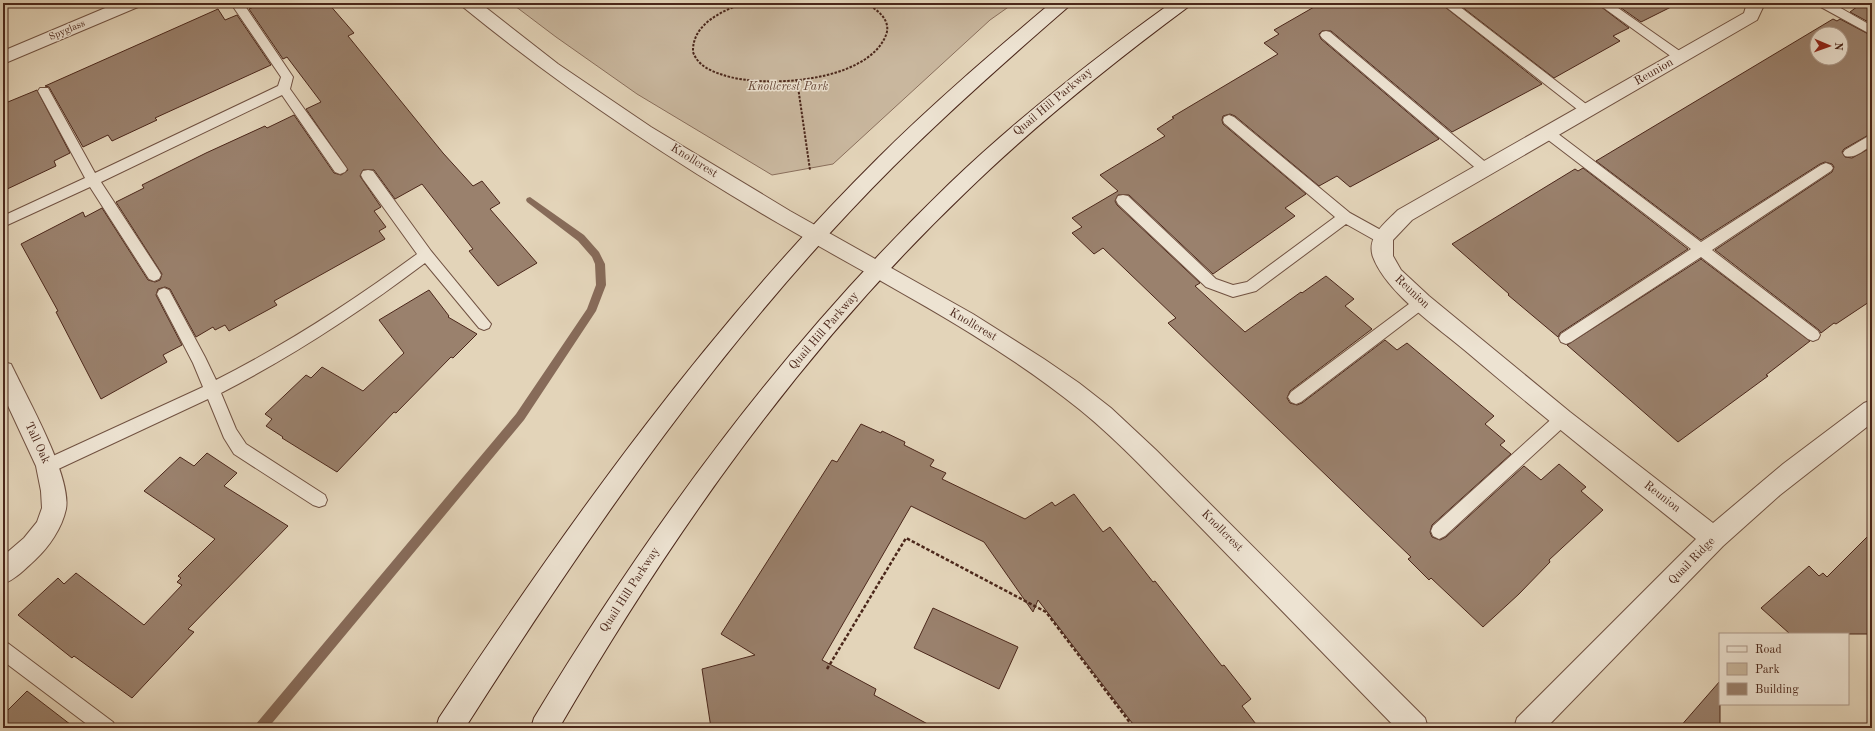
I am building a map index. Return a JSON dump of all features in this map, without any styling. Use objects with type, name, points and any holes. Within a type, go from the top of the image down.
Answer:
[{"type":"street","name":"Spyglass","points":[[3,58],[132,3]]},
{"type":"street","name":"Knollcrest","points":[[468,3],[542,61],[584,91],[641,128],[817,235],[878,268],[1009,346],[1074,392],[1103,415],[1242,550],[1302,615],[1415,728]]},
{"type":"street","points":[[448,728],[544,580],[630,460],[716,349],[845,202],[917,129],[983,69],[1062,3]]},
{"type":"street","name":"Quail Hill Parkway","points":[[544,728],[647,563],[707,478],[772,392],[878,268],[973,172],[1052,101],[1111,54],[1182,3]]},
{"type":"street","name":"Reunion","points":[[1714,538],[1562,419],[1422,302],[1394,276],[1383,256],[1383,238],[1405,215],[1484,168],[1548,133],[1751,16],[1756,3]]},
{"type":"street","name":"Tall Oak","points":[[3,371],[48,466],[53,491],[54,508],[46,529],[33,546],[3,572]]},
{"type":"street","name":"Quail Ridge","points":[[1527,728],[1742,511],[1872,410]]},
{"type":"lane","points":[[1447,3],[1586,110]]},
{"type":"lane","points":[[1603,3],[1680,57]]},
{"type":"lane","points":[[1823,3],[1872,31]]},
{"type":"lane","points":[[3,222],[284,89],[288,77],[238,5]]},
{"type":"lane","points":[[1326,35],[1484,168]]},
{"type":"lane","points":[[284,89],[340,169]]},
{"type":"lane","points":[[44,91],[92,180],[154,274]]},
{"type":"lane","points":[[1229,120],[1344,217],[1383,238]]},
{"type":"lane","points":[[1548,133],[1813,335]]},
{"type":"lane","points":[[1850,153],[1872,139]]},
{"type":"lane","points":[[1566,338],[1826,168]]},
{"type":"lane","points":[[368,175],[426,255],[484,324]]},
{"type":"lane","points":[[1123,200],[1211,283],[1233,291],[1251,287],[1344,217]]},
{"type":"lane","points":[[48,466],[212,389],[307,338],[362,302],[426,255]]},
{"type":"lane","points":[[164,294],[200,361],[230,433],[240,449],[319,500]]},
{"type":"lane","points":[[1296,397],[1422,302]]},
{"type":"lane","points":[[1439,531],[1562,419]]},
{"type":"lane","points":[[3,650],[107,728]]},
{"type":"path","points":[[743,3],[719,14],[701,28],[693,45],[696,60],[714,71],[734,78],[769,83],[797,80],[826,74],[847,68],[865,59],[881,45],[886,38],[886,22],[877,10],[864,3]]},
{"type":"path","points":[[797,80],[810,170]]},
{"type":"path","points":[[827,669],[906,538],[1046,612],[1134,728]]},
{"type":"green space","name":"Knollcrest Park","points":[[511,3],[1014,3],[990,20],[833,164],[772,175],[637,94],[556,37]]},
{"type":"building","points":[[263,3],[328,3],[354,33],[348,36],[443,153],[473,186],[482,181],[500,203],[490,209],[537,263],[498,286],[469,251],[473,249],[422,184],[395,199],[374,170],[363,170],[360,176],[381,207],[374,211],[386,227],[379,231],[385,239],[274,301],[277,305],[229,331],[225,325],[215,330],[213,327],[196,337],[170,289],[165,287],[158,289],[156,295],[182,345],[163,355],[167,362],[101,399],[56,312],[58,311],[21,244],[83,212],[85,217],[102,208],[148,280],[155,282],[160,280],[162,274],[116,202],[144,188],[142,185],[206,153],[265,126],[267,128],[294,115],[334,173],[341,175],[348,170],[306,109],[321,102],[287,57],[283,59],[249,9]]},
{"type":"building","points":[[1321,3],[1440,3],[1542,84],[1452,132],[1331,31],[1322,31],[1319,34],[1321,39],[1439,139],[1350,187],[1337,176],[1319,186],[1235,116],[1230,114],[1223,116],[1223,124],[1306,194],[1285,208],[1295,216],[1213,274],[1129,195],[1118,195],[1115,201],[1117,205],[1200,283],[1195,286],[1245,332],[1326,276],[1354,299],[1345,306],[1372,329],[1290,391],[1287,398],[1290,403],[1297,405],[1302,403],[1385,340],[1397,350],[1407,343],[1494,416],[1485,424],[1505,441],[1500,445],[1511,454],[1432,525],[1430,532],[1432,537],[1440,540],[1446,537],[1524,466],[1541,480],[1559,464],[1586,487],[1581,491],[1603,510],[1549,560],[1550,562],[1519,594],[1483,627],[1431,578],[1429,580],[1408,559],[1411,557],[1168,323],[1176,318],[1103,248],[1094,254],[1072,233],[1082,227],[1072,218],[1118,191],[1100,175],[1165,136],[1157,129],[1174,118],[1172,117],[1278,54],[1264,43],[1279,34],[1274,30]]},
{"type":"building","points":[[1457,3],[1596,3],[1629,28],[1613,36],[1620,41],[1554,78]]},
{"type":"building","points":[[1614,3],[1679,3],[1641,22]]},
{"type":"building","points":[[1862,3],[1872,3],[1872,24],[1850,12]]},
{"type":"building","points":[[218,9],[225,20],[237,15],[271,65],[155,118],[157,120],[112,141],[108,135],[83,147],[49,87],[45,86]]},
{"type":"building","points":[[1833,19],[1837,21],[1840,19],[1872,36],[1872,133],[1844,149],[1842,152],[1845,157],[1852,158],[1872,147],[1872,300],[1836,324],[1834,323],[1821,333],[1715,250],[1832,172],[1834,167],[1832,164],[1825,162],[1820,164],[1701,240],[1596,161],[1809,33],[1809,66],[1849,66],[1849,26],[1821,26]]},
{"type":"building","points":[[37,90],[70,153],[54,161],[56,166],[3,191],[3,104]]},
{"type":"building","points":[[1583,168],[1688,249],[1560,333],[1558,337],[1508,295],[1509,294],[1452,244],[1575,169],[1578,171]]},
{"type":"building","points":[[1701,259],[1810,341],[1766,375],[1768,376],[1678,442],[1567,345]]},
{"type":"building","points":[[429,290],[449,316],[448,317],[477,334],[453,358],[451,357],[396,413],[394,412],[337,472],[282,438],[283,437],[266,426],[272,419],[265,414],[306,375],[311,378],[322,367],[363,391],[404,353],[379,320]]},
{"type":"building","points":[[861,424],[881,433],[882,431],[905,442],[904,445],[934,460],[930,466],[946,473],[942,479],[1025,519],[1052,502],[1055,506],[1074,494],[1103,532],[1110,527],[1153,582],[1155,581],[1222,666],[1224,665],[1251,699],[1242,706],[1259,728],[1136,728],[1038,600],[1033,612],[984,542],[911,506],[822,660],[876,689],[874,695],[935,728],[711,728],[702,669],[755,655],[721,634],[832,460],[837,462]]},
{"type":"building","points":[[207,453],[237,473],[224,486],[288,526],[188,629],[194,632],[132,698],[74,656],[72,658],[18,615],[58,578],[64,584],[76,573],[144,625],[182,585],[177,582],[181,578],[178,576],[215,539],[144,491],[180,457],[194,466]]},
{"type":"building","points":[[1872,532],[1872,634],[1789,633],[1761,608],[1809,566],[1819,576],[1823,573],[1827,577]]},
{"type":"building","points":[[933,608],[1018,647],[999,689],[914,648]]},
{"type":"building","points":[[1719,682],[1720,728],[1679,728]]},
{"type":"building","points":[[27,691],[75,728],[3,728],[3,715]]},
{"type":"waterway","points":[[260,728],[520,417],[591,311],[601,285],[600,264],[596,255],[581,238],[530,200]]}]
